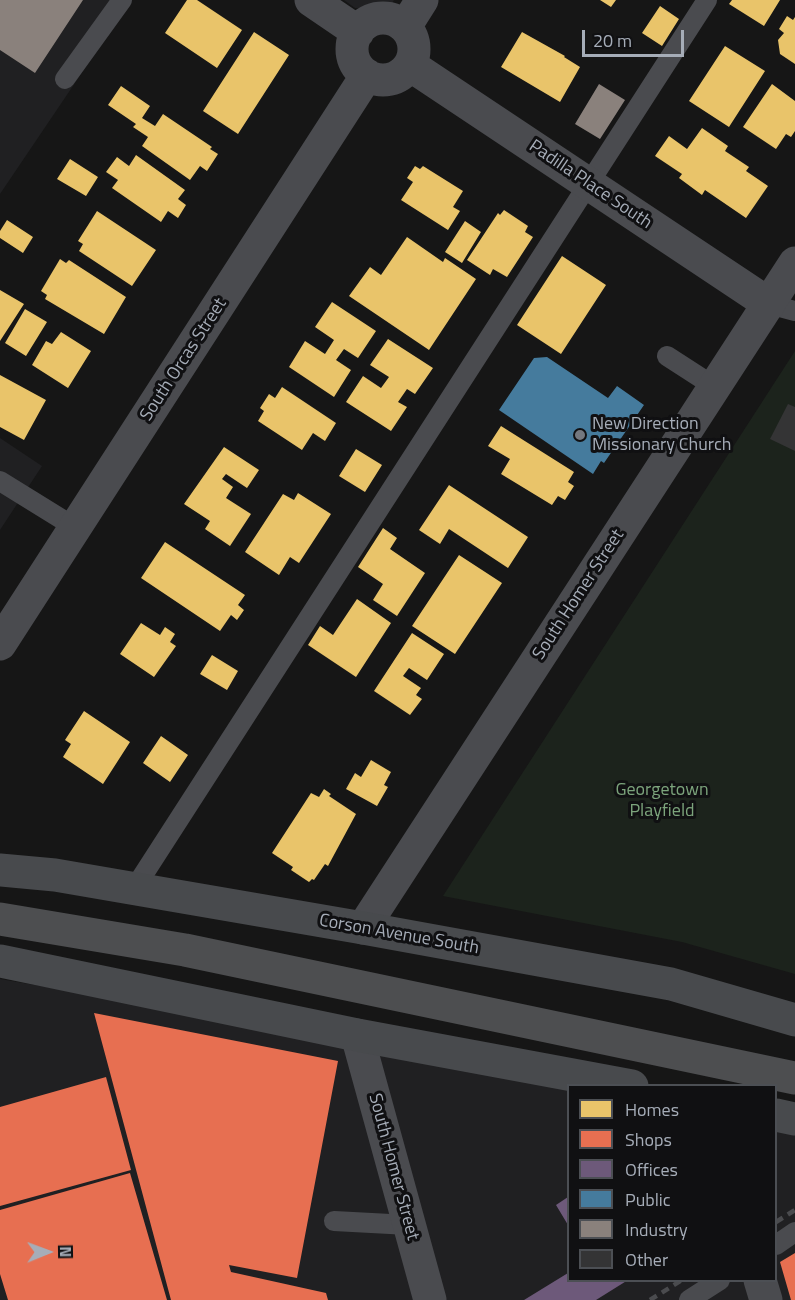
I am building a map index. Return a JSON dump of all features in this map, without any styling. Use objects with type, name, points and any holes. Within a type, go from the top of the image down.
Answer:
[{"type":"highway","points":[[4,920],[185,950],[795,1077]]},
{"type":"main road","name":"Corson Avenue South","points":[[0,870],[55,875],[670,984],[795,1020]]},
{"type":"main road","points":[[0,961],[357,1035],[621,1084]]},
{"type":"main road","points":[[777,1115],[795,1119]]},
{"type":"street","points":[[310,0],[358,32]]},
{"type":"street","points":[[414,13],[411,35],[414,56],[403,73],[383,80],[367,75],[357,66],[353,57],[353,47],[358,32],[368,22],[377,18],[397,21],[414,13]]},
{"type":"street","name":"Padilla Place South","points":[[410,65],[782,308]]},
{"type":"street","name":"South Orcas Street","points":[[0,644],[367,75]]},
{"type":"street","name":"South Homer Street","points":[[363,928],[715,387],[782,308],[795,263]]},
{"type":"street","name":"South Homer Street","points":[[357,1035],[430,1300]]},
{"type":"street","points":[[760,1282],[766,1300]]},
{"type":"lane","points":[[65,79],[122,0]]},
{"type":"lane","points":[[134,889],[707,0]]},
{"type":"lane","points":[[667,356],[715,387]]},
{"type":"lane","points":[[0,481],[76,528]]},
{"type":"lane","points":[[334,1221],[409,1225]]},
{"type":"lane","points":[[777,1244],[795,1232]]},
{"type":"lane","points":[[689,1300],[718,1282]]},
{"type":"shaded area","points":[[0,0],[131,0],[0,194]]},
{"type":"shaded area","points":[[344,0],[394,0],[388,9],[355,8]]},
{"type":"shaded area","points":[[0,438],[42,466],[0,530]]},
{"type":"shaded area","points":[[0,979],[609,1084],[567,1084],[567,1282],[777,1282],[777,1124],[795,1130],[795,1300],[0,1300]]},
{"type":"green space","name":"Georgetown Playfield","points":[[795,351],[795,974],[682,942],[443,896]]},
{"type":"building: Homes","points":[[187,0],[197,0],[242,30],[217,68],[165,33]]},
{"type":"building: Homes","points":[[600,0],[616,0],[611,7]]},
{"type":"building: Homes","points":[[732,0],[780,0],[764,26],[729,4]]},
{"type":"building: Homes","points":[[660,6],[679,19],[662,46],[642,33]]},
{"type":"building: Homes","points":[[787,16],[793,20],[795,17],[795,64],[780,54],[778,40],[784,33],[779,29]]},
{"type":"building: Homes","points":[[254,32],[289,55],[238,134],[203,111]]},
{"type":"building: Homes","points":[[522,32],[580,67],[560,102],[501,67]]},
{"type":"building: Homes","points":[[725,46],[765,71],[729,127],[689,101]]},
{"type":"building: Homes","points":[[772,84],[795,101],[795,131],[791,137],[786,134],[776,149],[743,127]]},
{"type":"building: Homes","points":[[121,86],[150,106],[142,118],[155,126],[163,114],[212,147],[210,149],[218,154],[207,171],[200,166],[190,180],[142,146],[148,137],[133,127],[136,124],[108,105]]},
{"type":"building: Homes","points":[[702,128],[728,146],[725,151],[749,167],[746,171],[768,186],[746,218],[705,190],[702,195],[679,178],[682,174],[655,156],[669,136],[687,149]]},
{"type":"building: Homes","points":[[136,155],[185,190],[178,199],[186,205],[178,218],[168,211],[161,222],[112,188],[118,180],[106,172],[117,157],[129,166]]},
{"type":"building: Homes","points":[[70,159],[98,177],[86,196],[57,179]]},
{"type":"building: Homes","points":[[415,166],[420,169],[423,166],[463,191],[453,207],[460,211],[448,230],[401,200],[413,182],[407,178]]},
{"type":"building: Homes","points":[[504,210],[528,226],[525,232],[533,237],[507,277],[493,269],[490,275],[467,260],[498,213],[500,215]]},
{"type":"building: Homes","points":[[97,211],[156,250],[132,286],[79,251],[83,244],[78,241]]},
{"type":"building: Homes","points":[[7,220],[33,237],[23,253],[0,238],[0,231]]},
{"type":"building: Homes","points":[[465,221],[481,232],[462,263],[445,252]]},
{"type":"building: Homes","points":[[407,237],[443,262],[445,258],[476,279],[429,350],[349,296],[370,267],[381,275]]},
{"type":"building: Homes","points":[[562,256],[606,285],[561,354],[517,325]]},
{"type":"building: Homes","points":[[60,259],[66,263],[69,260],[126,297],[104,334],[45,299],[47,295],[41,291]]},
{"type":"building: Homes","points":[[0,290],[24,304],[0,341]]},
{"type":"building: Homes","points":[[332,302],[376,331],[358,358],[344,349],[336,360],[351,370],[334,397],[289,367],[305,341],[325,354],[334,340],[315,327]]},
{"type":"building: Homes","points":[[25,309],[47,322],[26,356],[5,343]]},
{"type":"building: Homes","points":[[61,332],[91,351],[68,388],[32,365],[46,341],[52,344]]},
{"type":"building: Homes","points":[[388,339],[433,368],[415,394],[407,389],[398,402],[407,407],[391,431],[346,402],[363,376],[381,388],[389,377],[370,365]]},
{"type":"building: Homes","points":[[0,375],[46,400],[24,440],[0,427]]},
{"type":"building: Homes","points":[[282,387],[336,423],[325,441],[313,433],[302,450],[258,421],[264,411],[260,408],[269,394],[275,398]]},
{"type":"building: Homes","points":[[501,426],[574,472],[568,482],[574,486],[565,500],[558,496],[552,505],[501,474],[510,459],[488,446]]},
{"type":"building: Homes","points":[[224,447],[259,470],[247,488],[226,474],[222,479],[233,487],[226,498],[251,514],[230,546],[205,529],[210,521],[184,504]]},
{"type":"building: Homes","points":[[356,449],[382,465],[365,492],[339,476]]},
{"type":"building: Homes","points":[[449,485],[528,537],[508,568],[449,529],[440,544],[419,530]]},
{"type":"building: Homes","points":[[298,493],[331,514],[299,563],[290,557],[279,575],[245,552],[283,494],[294,500]]},
{"type":"building: Homes","points":[[383,528],[397,538],[390,549],[425,573],[397,616],[373,600],[383,584],[358,567]]},
{"type":"building: Homes","points":[[165,542],[245,595],[238,605],[244,610],[237,620],[231,615],[220,631],[141,578]]},
{"type":"building: Homes","points":[[459,555],[502,583],[455,654],[412,626]]},
{"type":"building: Homes","points":[[357,599],[391,623],[356,677],[308,645],[320,626],[333,635]]},
{"type":"building: Homes","points":[[141,623],[160,635],[165,627],[175,634],[170,642],[176,646],[154,677],[120,654]]},
{"type":"building: Homes","points":[[412,633],[444,654],[427,680],[409,668],[403,676],[421,688],[416,695],[422,699],[410,715],[374,691]]},
{"type":"building: Homes","points":[[212,655],[238,671],[227,690],[200,674]]},
{"type":"building: Homes","points":[[84,711],[130,742],[103,784],[63,757],[71,744],[65,740]]},
{"type":"building: Homes","points":[[161,736],[188,755],[170,782],[143,763]]},
{"type":"building: Homes","points":[[371,760],[391,772],[384,785],[388,787],[377,806],[346,789],[355,773],[361,777]]},
{"type":"building: Homes","points":[[324,789],[331,794],[329,796],[356,814],[328,866],[325,864],[314,880],[309,882],[291,870],[293,867],[272,853],[311,793],[319,797]]},
{"type":"building: Shops","points":[[94,1013],[338,1061],[297,1278],[229,1265],[231,1272],[326,1293],[328,1300],[171,1300]]},
{"type":"building: Shops","points":[[106,1077],[131,1170],[0,1206],[0,1107]]},
{"type":"building: Shops","points":[[130,1173],[167,1300],[8,1300],[0,1274],[0,1210]]},
{"type":"building: Shops","points":[[795,1253],[795,1300],[791,1300],[780,1262]]},
{"type":"building: Offices","points":[[567,1198],[567,1223],[556,1205]]},
{"type":"building: Offices","points":[[567,1274],[567,1282],[625,1282],[596,1300],[524,1300]]},
{"type":"building: Public","name":"New Direction Missionary Church","points":[[547,357],[608,398],[617,386],[644,405],[604,463],[601,461],[593,474],[499,410],[534,358]]},
{"type":"building: Industry","points":[[0,0],[83,0],[35,73],[0,50]]},
{"type":"building: Industry","points":[[599,84],[625,100],[600,139],[575,124]]},
{"type":"building: Other","points":[[788,404],[795,407],[795,451],[770,439]]},
{"type":"railway","points":[[777,1221],[795,1210]]},
{"type":"railway","points":[[650,1300],[679,1282]]},
{"type":"place","name":"New Direction Missionary Church","points":[[580,435]]}]
